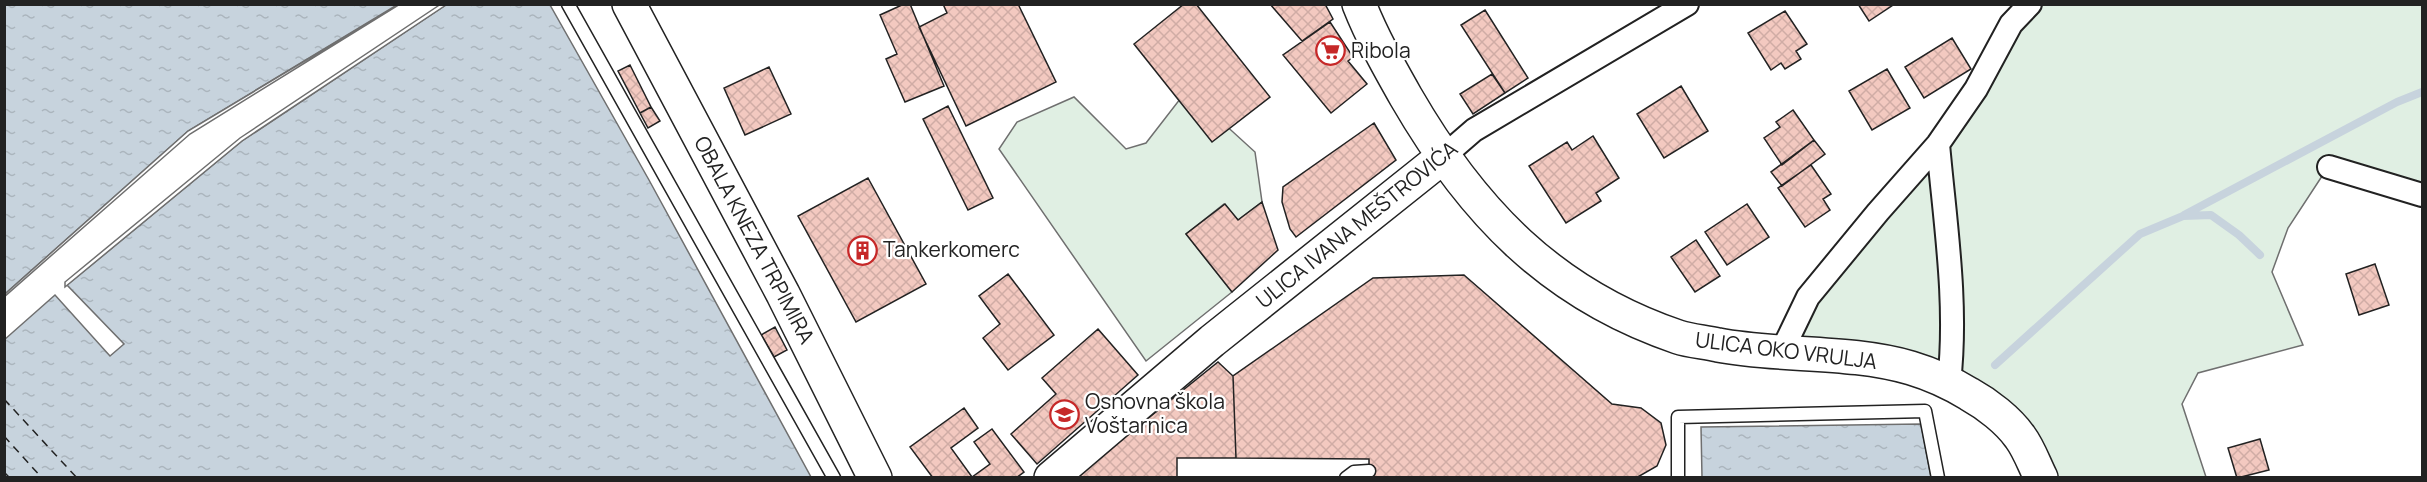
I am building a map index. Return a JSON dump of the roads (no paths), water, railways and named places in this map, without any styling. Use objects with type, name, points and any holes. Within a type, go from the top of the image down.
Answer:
[{"type":"street","name":"OBALA KNEZA TRPIMIRA","points":[[629,4],[783,294],[875,477]]},
{"type":"street","name":"ULICA OKO VRULJA","points":[[1359,4],[1371,36],[1425,129],[1444,156],[1507,234],[1539,263],[1574,288],[1625,316],[1680,338],[1745,350],[1873,361],[1910,368],[1949,383],[1985,403],[2020,436],[2041,477]]},
{"type":"street","name":"ULICA IVANA MEŠTROVIĆA","points":[[1051,477],[1212,341],[1474,130],[1687,4]]},
{"type":"street","points":[[1781,353],[1808,297],[1938,144],[1976,88],[2011,24],[2030,4]]},
{"type":"street","points":[[1938,144],[1952,294],[1952,358],[1949,383]]},
{"type":"street","points":[[2329,167],[2422,195]]},
{"type":"lane","points":[[568,4],[834,477]]},
{"type":"lane","points":[[1678,477],[1678,417],[1925,411],[1938,477]]},
{"type":"lane","points":[[1346,477],[1354,472],[1369,471]]},
{"type":"water","points":[[5,5],[397,5],[188,131],[5,294]]},
{"type":"water","points":[[446,5],[550,5],[649,180],[811,477],[5,477],[4,340],[55,295],[110,356],[124,344],[67,285],[242,141]]},
{"type":"water","points":[[1921,424],[1931,477],[1702,477],[1701,427]]},
{"type":"waterway","points":[[2184,215],[2397,102],[2422,92]]},
{"type":"waterway","points":[[1995,365],[2140,234],[2183,216],[2211,215],[2239,235],[2260,255]]},
{"type":"place","name":"Ribola","points":[[1330,51]]},
{"type":"place","name":"Tankerkomerc","points":[[862,250]]},
{"type":"place","name":"Osnovna škola Voštarnica","points":[[1064,414]]}]
